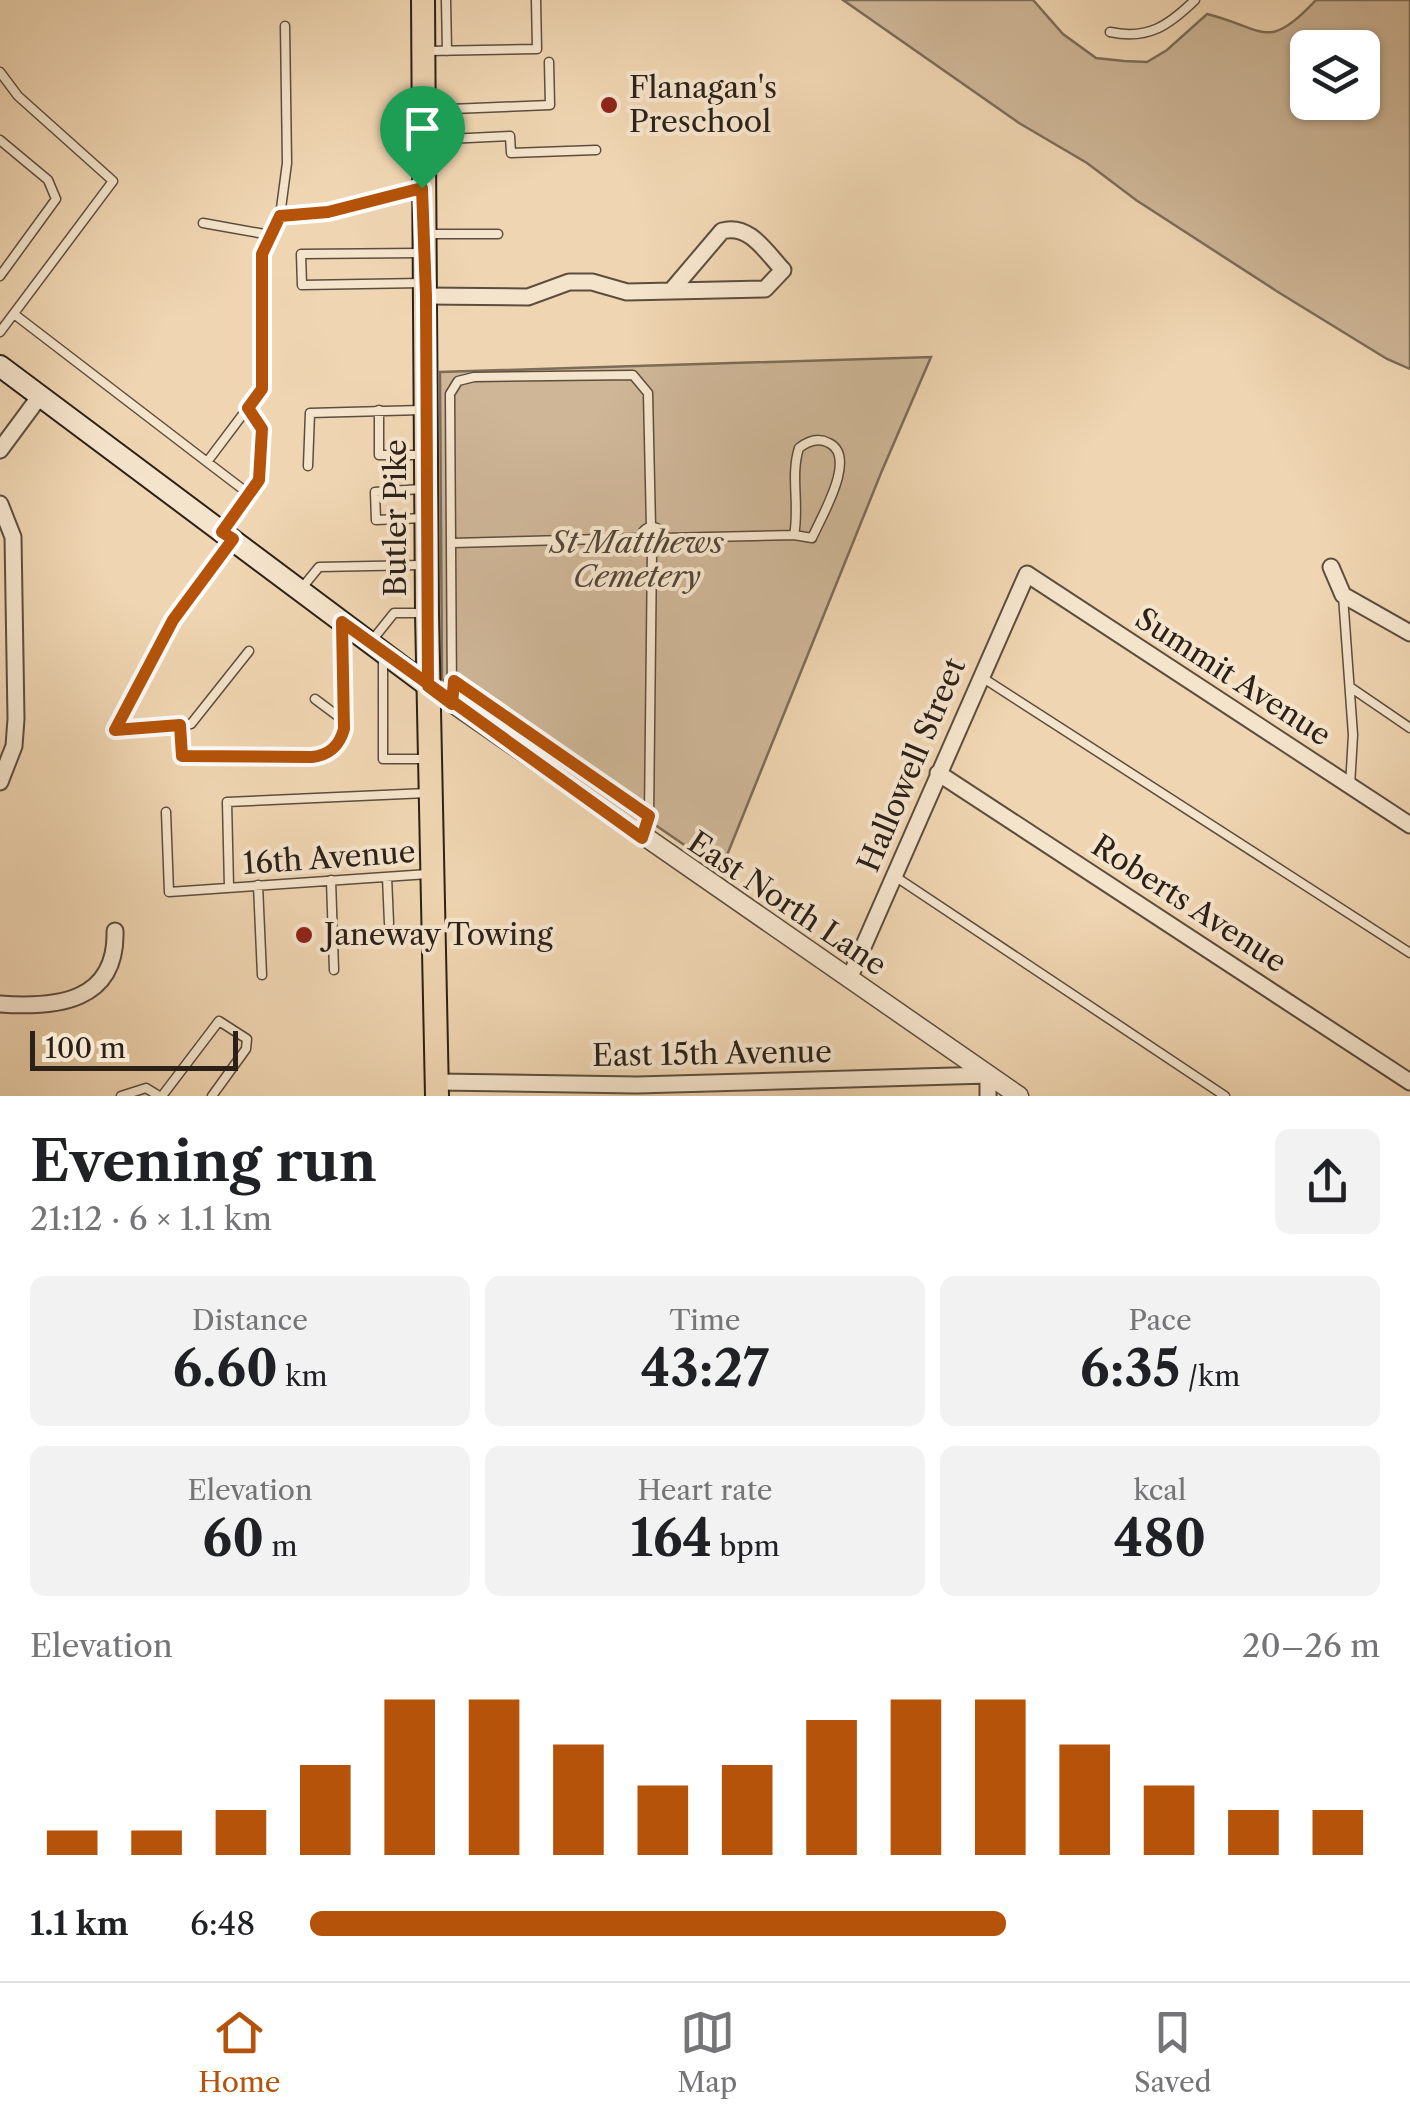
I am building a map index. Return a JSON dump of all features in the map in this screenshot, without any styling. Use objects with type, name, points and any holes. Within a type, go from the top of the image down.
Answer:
[{"type":"main road","name":"Butler Pike","points":[[422,0],[426,565],[437,1089]]},
{"type":"main road","points":[[0,366],[428,686]]},
{"type":"street","points":[[425,290],[528,297],[558,283],[570,282],[592,282],[628,292],[671,292],[765,289],[783,270],[747,232],[734,228],[722,232],[671,292]]},
{"type":"street","points":[[0,450],[40,396]]},
{"type":"street","points":[[0,504],[13,537],[16,719],[14,746],[0,782]]},
{"type":"street","points":[[1331,567],[1344,594],[1410,633]]},
{"type":"street","name":"Hallowell Street","points":[[848,979],[1027,574]]},
{"type":"street","name":"Summit Avenue","points":[[1027,574],[1410,825]]},
{"type":"street","name":"East North Lane","points":[[428,686],[1019,1096]]},
{"type":"street","name":"Roberts Avenue","points":[[938,773],[1410,1082]]},
{"type":"street","points":[[0,1004],[52,1006],[77,997],[106,976],[116,950],[115,931]]},
{"type":"street","points":[[988,1075],[988,1096]]},
{"type":"street","name":"East 15th Avenue","points":[[437,1089],[637,1090],[988,1075]]},
{"type":"lane","points":[[446,0],[447,51]]},
{"type":"lane","points":[[423,51],[537,49],[536,0]]},
{"type":"lane","points":[[1110,32],[1128,36],[1157,32],[1195,0]]},
{"type":"lane","points":[[206,462],[262,389],[262,254],[280,216],[287,163],[285,26]]},
{"type":"lane","points":[[422,110],[550,104],[548,62]]},
{"type":"lane","points":[[0,72],[18,96],[113,181],[0,332]]},
{"type":"lane","points":[[422,140],[510,136],[511,153],[596,150]]},
{"type":"lane","points":[[0,154],[3,143],[48,180],[56,199],[0,276]]},
{"type":"lane","points":[[280,216],[328,212],[422,188]]},
{"type":"lane","points":[[203,223],[270,235]]},
{"type":"lane","points":[[425,290],[302,285],[300,254],[498,234]]},
{"type":"lane","points":[[14,314],[249,494]]},
{"type":"lane","points":[[452,704],[450,394],[458,381],[474,377],[633,375],[648,393],[651,527]]},
{"type":"lane","points":[[248,408],[262,429],[259,480],[173,620],[115,730],[191,724],[248,652]]},
{"type":"lane","points":[[379,410],[379,455],[426,455]]},
{"type":"lane","points":[[308,466],[310,413],[426,410]]},
{"type":"lane","points":[[663,538],[812,538],[841,470],[835,446],[827,441],[806,442],[799,448],[794,535]]},
{"type":"lane","points":[[426,489],[375,492],[376,520],[426,518]]},
{"type":"lane","points":[[651,527],[659,530],[663,538],[660,546],[652,549],[644,546],[641,538],[651,527]]},
{"type":"lane","points":[[452,543],[641,538]]},
{"type":"lane","points":[[642,838],[649,816],[652,549]]},
{"type":"lane","points":[[300,590],[319,567],[426,565]]},
{"type":"lane","points":[[1344,594],[1353,735],[1350,786]]},
{"type":"lane","points":[[427,613],[394,613],[377,648],[383,759],[430,759]]},
{"type":"lane","points":[[180,725],[182,756],[321,756],[342,738],[342,622]]},
{"type":"lane","points":[[980,676],[1410,953]]},
{"type":"lane","points":[[454,681],[649,816]]},
{"type":"lane","points":[[1350,686],[1410,728]]},
{"type":"lane","points":[[316,698],[344,720]]},
{"type":"lane","points":[[228,887],[227,802],[431,793]]},
{"type":"lane","name":"16th Avenue","points":[[166,812],[169,892],[433,874]]},
{"type":"lane","points":[[894,876],[1225,1096]]},
{"type":"lane","points":[[387,877],[389,923]]},
{"type":"lane","points":[[332,880],[334,970]]},
{"type":"lane","points":[[258,885],[262,975]]},
{"type":"lane","points":[[121,1096],[146,1088],[160,1096],[218,1021],[247,1040],[246,1049],[212,1096]]},
{"type":"green space","points":[[843,0],[1033,0],[1063,34],[1096,58],[1147,62],[1167,50],[1207,14],[1264,32],[1286,27],[1316,0],[1410,0],[1410,369],[1278,292],[1136,200],[1087,163],[1019,123]]},
{"type":"green space","name":"St Matthews Cemetery","points":[[931,357],[721,870],[442,679],[440,372]]},
{"type":"place","name":"Flanagan's Preschool","points":[[609,105]]},
{"type":"place","name":"Janeway Towing","points":[[304,935]]},
{"type":"route","points":[[422,188],[328,212],[280,216],[262,254],[262,389],[248,408],[262,429],[259,480],[222,532],[233,539],[173,620],[115,730],[180,725],[182,756],[312,757],[330,752],[344,729],[342,622],[452,704],[642,838],[649,816],[454,681],[452,704],[428,686],[422,188]]}]
